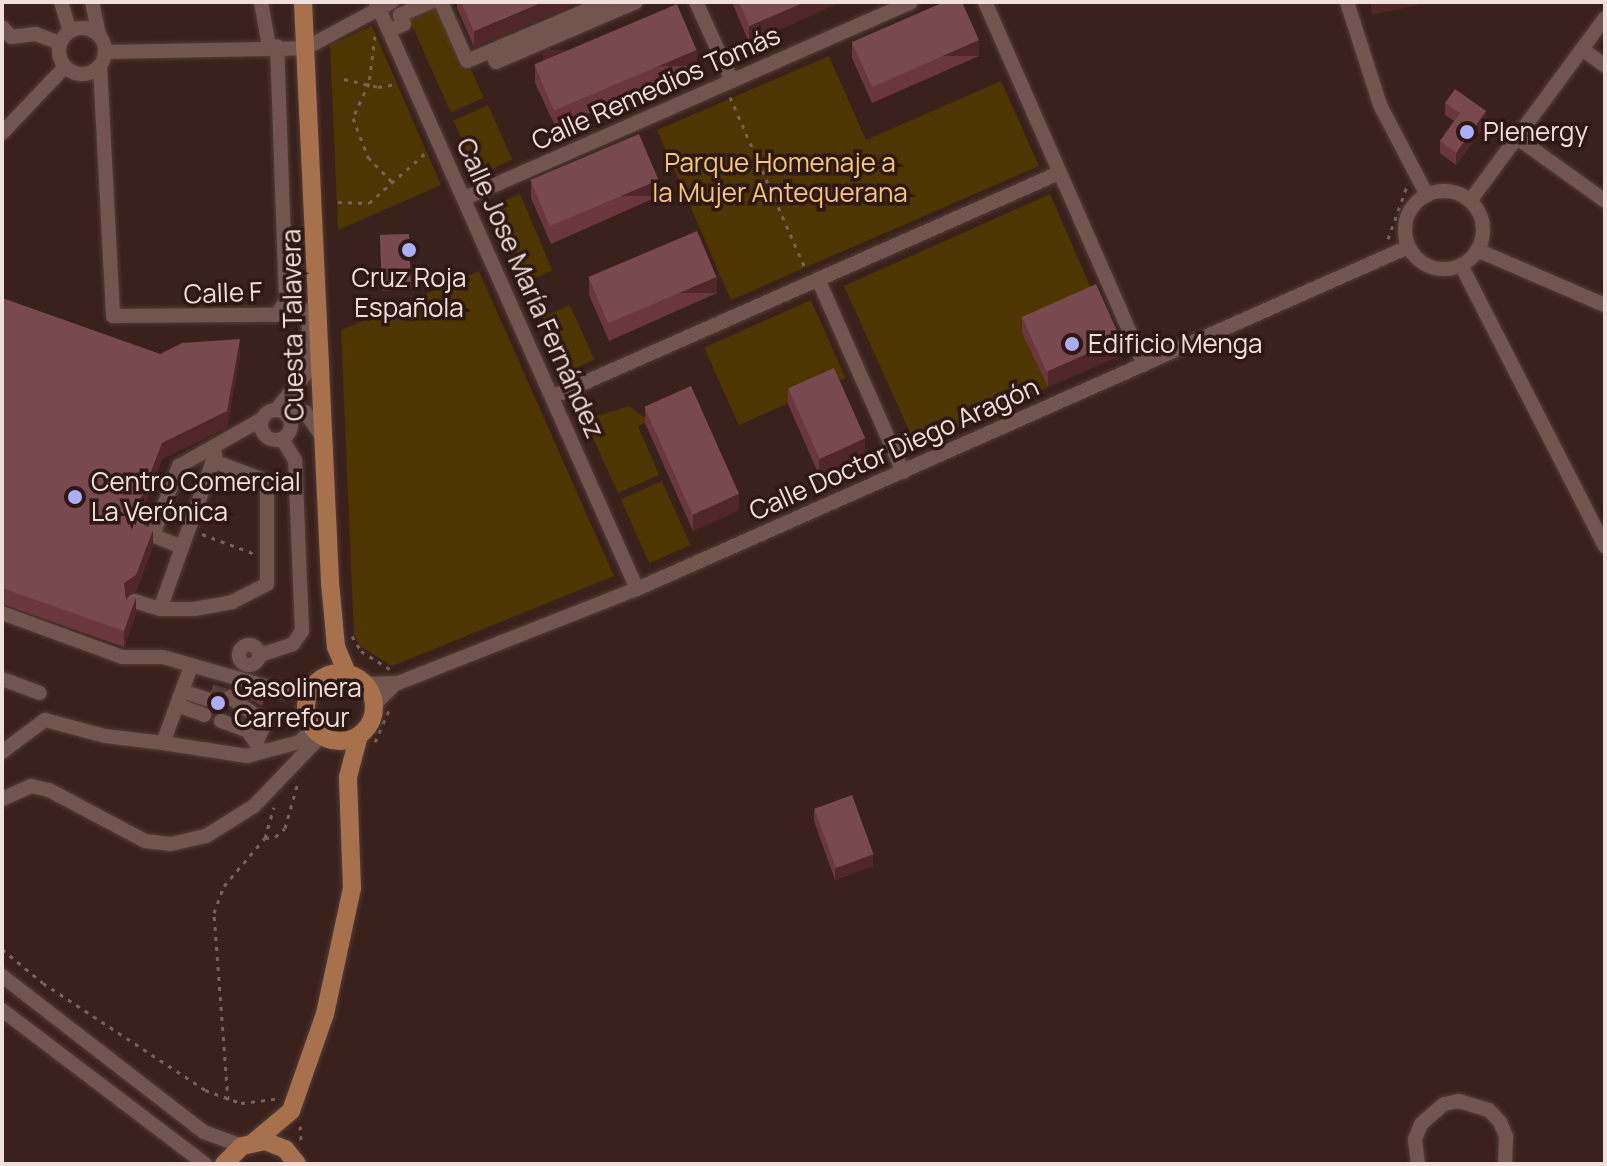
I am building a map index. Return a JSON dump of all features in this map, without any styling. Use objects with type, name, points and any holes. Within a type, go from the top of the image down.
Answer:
[{"type":"main road","name":"Cuesta Talavera","points":[[303,2],[317,228],[322,439],[336,647],[347,673]]},
{"type":"main road","name":"Cuesta Talavera","points":[[319,679],[336,647]]},
{"type":"main road","points":[[224,1164],[248,1144],[285,1104],[325,1014],[352,888],[348,777],[359,735],[374,705],[366,684],[347,673],[319,679],[305,707],[348,777]]},
{"type":"main road","points":[[321,735],[359,735]]},
{"type":"main road","points":[[285,1104],[295,1160]]},
{"type":"main road","points":[[248,1144],[276,1144],[295,1160]]},
{"type":"street","points":[[61,2],[70,31]]},
{"type":"street","points":[[92,2],[103,59]]},
{"type":"street","points":[[261,2],[273,46]]},
{"type":"street","points":[[391,30],[404,24],[400,15],[438,4],[460,2]]},
{"type":"street","points":[[567,25],[606,2],[611,11],[628,2]]},
{"type":"street","points":[[438,4],[467,61],[636,2]]},
{"type":"street","points":[[696,2],[728,82]]},
{"type":"street","name":"Calle Remedios Tomás","points":[[465,198],[911,2]]},
{"type":"street","points":[[985,2],[1144,365]]},
{"type":"street","points":[[1347,2],[1380,105],[1427,195]]},
{"type":"street","points":[[64,68],[83,74],[103,59],[273,46],[306,48],[383,4]]},
{"type":"street","name":"Calle Jose María Fernández","points":[[383,4],[412,79],[637,589]]},
{"type":"street","points":[[1470,201],[1605,18]]},
{"type":"street","points":[[2,27],[11,37],[36,34],[59,43]]},
{"type":"street","points":[[59,43],[70,31],[83,28],[99,35]]},
{"type":"street","points":[[59,43],[64,68]]},
{"type":"street","name":"Calle F","points":[[103,59],[101,103],[113,316],[276,315],[286,301],[273,46]]},
{"type":"street","points":[[1582,49],[1605,66]]},
{"type":"street","points":[[2,133],[64,68]]},
{"type":"street","points":[[1516,137],[1605,201]]},
{"type":"street","points":[[552,397],[1059,173]]},
{"type":"street","points":[[1449,191],[1470,201],[1482,224],[1477,250],[1461,265],[1427,265],[1408,247],[1410,211],[1427,195],[1449,191]]},
{"type":"street","points":[[282,413],[302,384],[310,364],[306,252],[317,228]]},
{"type":"street","name":"Calle Doctor Diego Aragón","points":[[366,684],[396,684],[637,589],[1408,247]]},
{"type":"street","points":[[1477,250],[1605,305]]},
{"type":"street","points":[[1461,265],[1605,546]]},
{"type":"street","points":[[815,280],[903,472]]},
{"type":"street","points":[[182,547],[153,535],[179,466],[236,437],[262,419],[282,413],[305,412],[322,439]]},
{"type":"street","points":[[236,437],[275,439],[290,430],[282,413]]},
{"type":"street","points":[[259,656],[302,636],[295,460],[275,439],[262,419]]},
{"type":"street","points":[[160,609],[219,445]]},
{"type":"street","points":[[134,601],[160,609],[215,607],[252,595],[267,584],[267,481],[213,461]]},
{"type":"street","points":[[2,613],[122,657],[163,657],[264,688],[285,692],[319,679]]},
{"type":"street","points":[[220,674],[229,673],[245,643],[259,656],[264,688]]},
{"type":"street","points":[[163,743],[191,666]]},
{"type":"street","points":[[2,679],[40,693]]},
{"type":"street","name":"Calle Doctor Diego Aragón","points":[[374,705],[396,684]]},
{"type":"street","points":[[182,693],[208,702],[182,693]]},
{"type":"street","points":[[228,702],[266,722],[259,747]]},
{"type":"street","points":[[2,752],[45,720],[105,736],[247,756],[259,747],[299,742],[321,735]]},
{"type":"street","points":[[221,721],[248,731],[259,747]]},
{"type":"street","points":[[2,799],[31,786],[49,790],[145,841],[171,844],[206,836],[254,806],[321,735]]},
{"type":"street","points":[[2,976],[204,1132],[248,1144]]},
{"type":"street","points":[[2,1010],[205,1164]]},
{"type":"street","points":[[1418,1164],[1415,1139],[1421,1124],[1444,1104],[1459,1101],[1489,1110],[1500,1122],[1506,1136],[1505,1164]]},
{"type":"path","points":[[391,30],[375,35],[369,83],[353,118],[368,157],[395,185]]},
{"type":"path","points":[[344,79],[378,87],[412,79]]},
{"type":"path","points":[[728,82],[815,280]]},
{"type":"path","points":[[338,202],[369,203],[395,185],[426,151],[442,146]]},
{"type":"path","points":[[189,529],[269,560]]},
{"type":"path","points":[[350,632],[361,651],[393,671],[396,684]]},
{"type":"path","points":[[265,838],[278,836],[288,820],[298,781],[293,762]]},
{"type":"path","points":[[228,1100],[214,913],[222,889],[265,838],[275,801],[270,789]]},
{"type":"path","points":[[2,949],[63,996],[228,1100],[285,1104]]},
{"type":"green space","points":[[441,2],[484,98],[451,113],[408,17]]},
{"type":"green space","points":[[372,26],[441,185],[338,230],[330,45]]},
{"type":"green space","name":"Parque Homenaje a la Mujer Antequerana","points":[[829,56],[866,140],[1001,81],[1039,166],[731,300],[657,130]]},
{"type":"green space","points":[[488,105],[512,160],[478,175],[453,120]]},
{"type":"green space","points":[[520,194],[552,270],[528,281],[495,205]]},
{"type":"green space","points":[[1050,194],[1096,300],[1048,387],[916,446],[844,286]]},
{"type":"green space","points":[[479,271],[614,576],[392,666],[360,646],[354,635],[341,330]]},
{"type":"green space","points":[[811,300],[846,378],[739,425],[704,348]]},
{"type":"green space","points":[[570,305],[594,360],[565,373],[541,318]]},
{"type":"green space","points":[[629,406],[649,421],[638,426],[659,475],[618,493],[585,420]]},
{"type":"green space","points":[[662,481],[690,545],[649,563],[621,499]]},
{"type":"building","points":[[461,2],[543,2],[474,31]]},
{"type":"building","points":[[739,2],[805,2],[749,26]]},
{"type":"building","points":[[944,2],[962,2],[979,40],[872,87],[852,42]]},
{"type":"building","points":[[677,4],[697,50],[554,111],[534,65]]},
{"type":"building","points":[[1455,89],[1486,111],[1456,153],[1440,141],[1460,113],[1445,103]]},
{"type":"building","points":[[639,134],[659,180],[550,226],[530,180]]},
{"type":"building","points":[[697,231],[717,277],[608,323],[588,277]]},
{"type":"building","points":[[409,234],[411,286],[382,287],[380,235]]},
{"type":"building","name":"Edificio Menga","points":[[1096,284],[1120,339],[1046,372],[1022,317]]},
{"type":"building","name":"Centro Comercial La Verónica","points":[[2,298],[160,354],[182,343],[240,339],[227,411],[162,443],[133,518],[153,530],[136,575],[124,583],[126,600],[136,597],[124,631],[2,588]]},
{"type":"building","points":[[834,368],[865,438],[820,459],[788,388]]},
{"type":"building","points":[[691,386],[739,494],[692,515],[644,407]]},
{"type":"building","points":[[250,684],[265,688],[262,698],[248,689]]},
{"type":"building","points":[[852,795],[874,854],[836,868],[814,809]]},
{"type":"tunnel","points":[[211,691],[230,697]]},
{"type":"place","name":"Plenergy","points":[[1467,132]]},
{"type":"place","name":"Cruz Roja Española","points":[[409,250]]},
{"type":"place","name":"Edificio Menga","points":[[1072,344]]},
{"type":"place","name":"Centro Comercial La Verónica","points":[[75,497]]},
{"type":"place","name":"Gasolinera Carrefour","points":[[218,703]]}]
